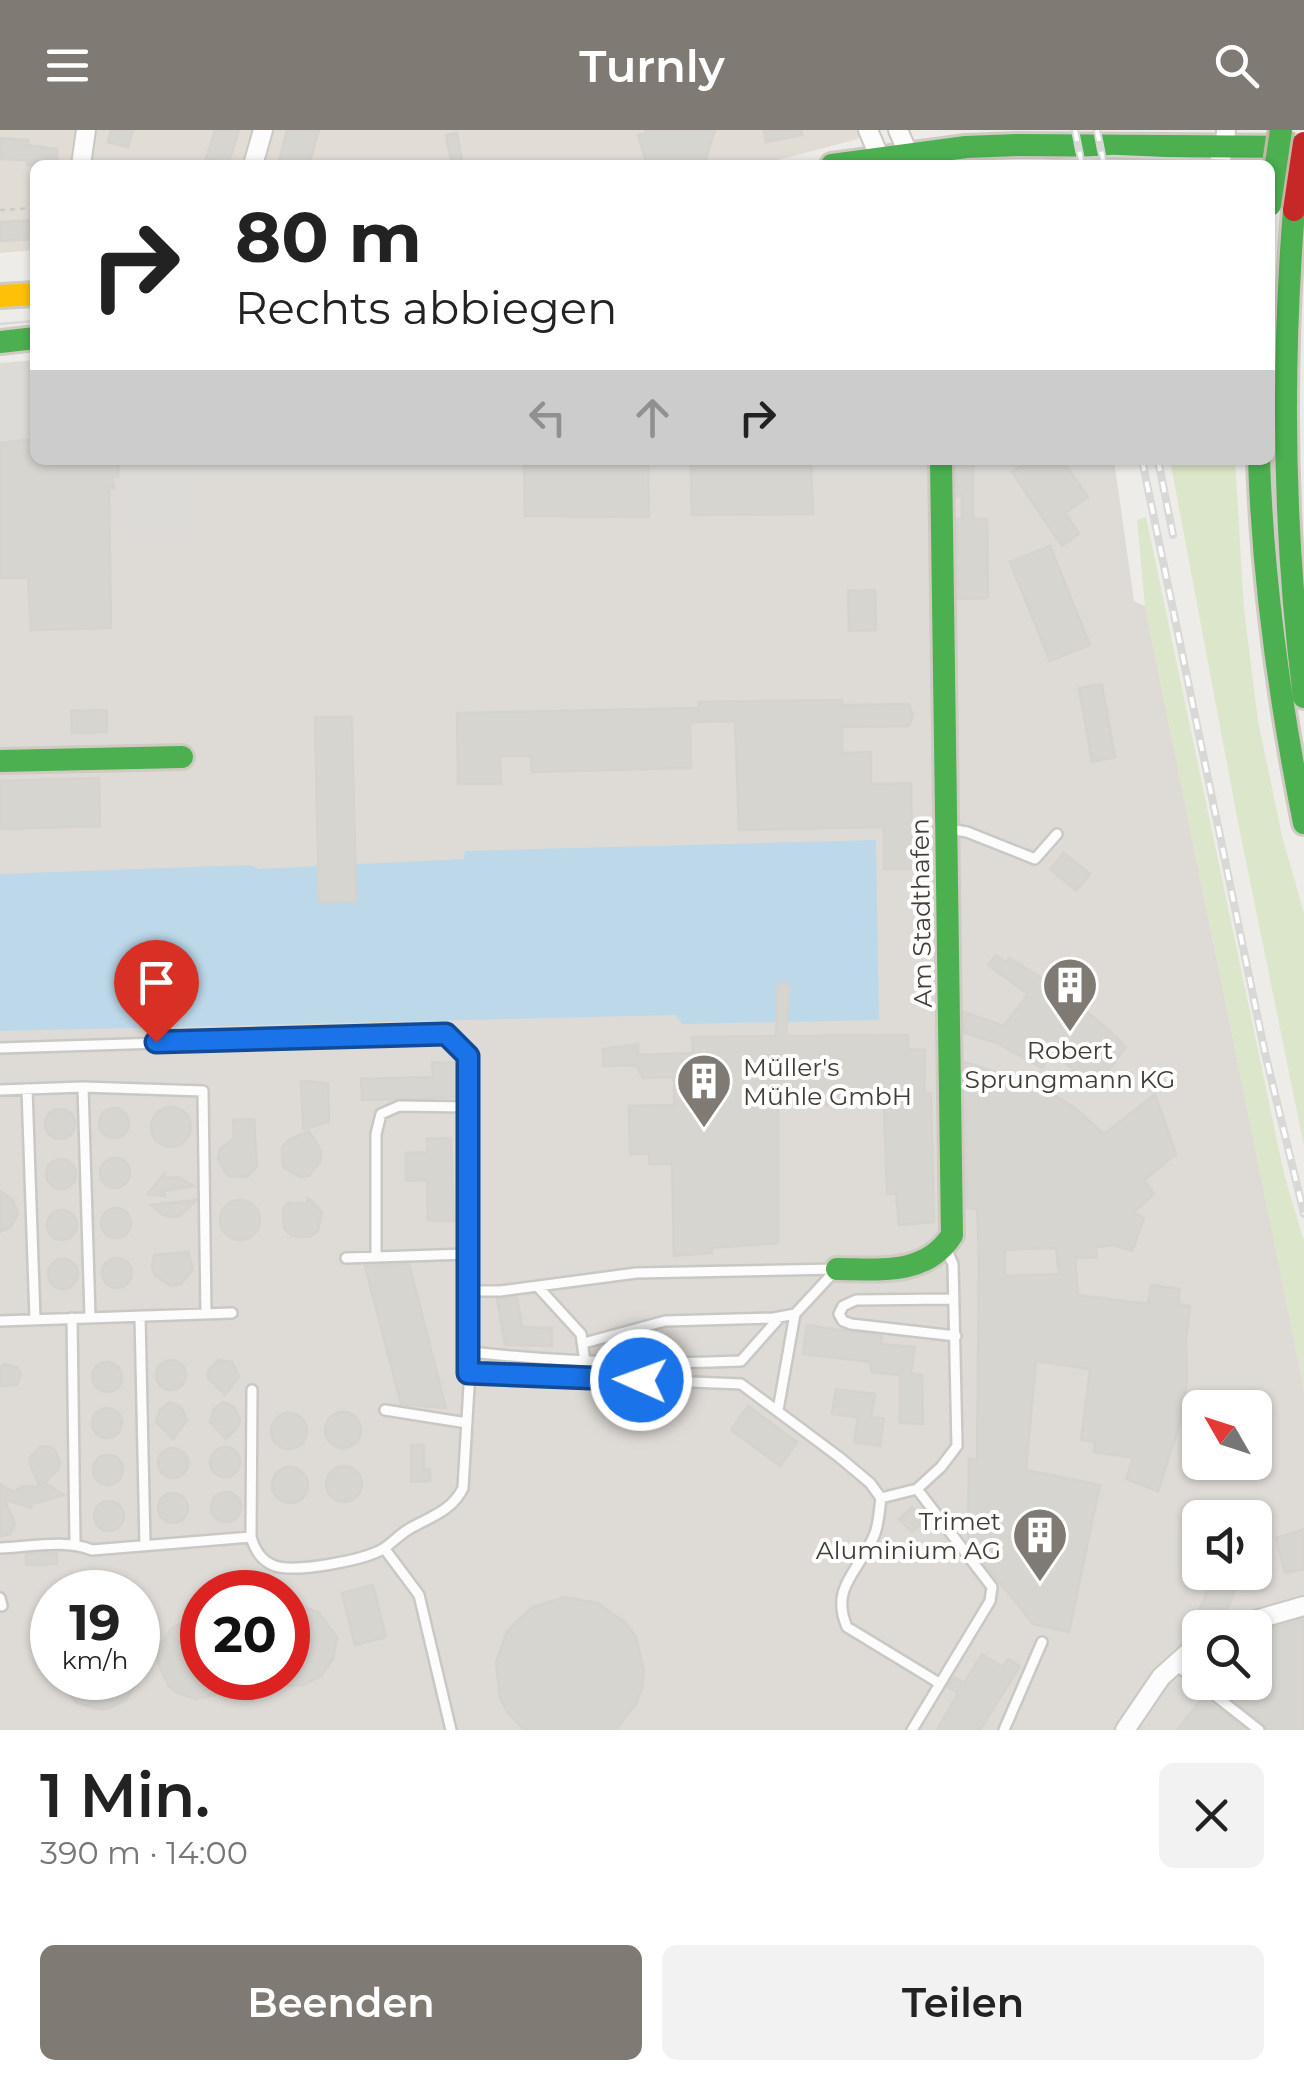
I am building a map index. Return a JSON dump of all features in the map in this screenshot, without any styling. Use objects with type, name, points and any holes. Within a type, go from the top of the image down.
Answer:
[{"type":"main road","points":[[1275,171],[1281,130]]},
{"type":"main road","points":[[911,160],[1017,145],[1304,145],[1294,210],[1283,362],[1283,498],[1291,607],[1304,697]]},
{"type":"main road","points":[[1275,188],[1304,188]]},
{"type":"main road","points":[[0,296],[30,294]]},
{"type":"main road","points":[[0,342],[30,339]]},
{"type":"main road","name":"Am Stadthafen","points":[[941,465],[953,1215],[952,1235],[946,1248]]},
{"type":"main road","points":[[1258,465],[1268,609],[1283,721],[1304,824]]},
{"type":"main road","points":[[0,761],[182,758]]},
{"type":"main road","points":[[837,1269],[917,1266],[932,1262],[946,1248]]},
{"type":"street","points":[[82,160],[86,130]]},
{"type":"street","points":[[253,160],[262,130]]},
{"type":"street","points":[[868,130],[881,160]]},
{"type":"street","points":[[898,130],[911,160]]},
{"type":"street","points":[[1272,1615],[1304,1606]]},
{"type":"street","points":[[1125,1730],[1149,1693],[1182,1657]]},
{"type":"lane","points":[[946,828],[968,832],[1035,859],[1057,834]]},
{"type":"lane","points":[[0,1048],[446,1034],[468,1056],[470,1352],[463,1488],[456,1504],[404,1532],[384,1548],[359,1558],[288,1568],[264,1560],[254,1549],[251,1537],[252,1390]]},
{"type":"lane","points":[[84,1087],[90,1316]]},
{"type":"lane","points":[[27,1089],[34,1319]]},
{"type":"lane","points":[[0,1090],[203,1090],[206,1314]]},
{"type":"lane","points":[[376,1258],[376,1134],[381,1114],[398,1106],[466,1107]]},
{"type":"lane","points":[[882,1498],[916,1488],[958,1446],[953,1264],[946,1248]]},
{"type":"lane","points":[[346,1258],[467,1254]]},
{"type":"lane","points":[[469,1291],[636,1274],[837,1269]]},
{"type":"lane","points":[[778,1410],[795,1314],[837,1269]]},
{"type":"lane","points":[[538,1286],[581,1334],[585,1362]]},
{"type":"lane","points":[[953,1299],[856,1300],[843,1306],[840,1314],[843,1321],[851,1324],[956,1336]]},
{"type":"lane","points":[[0,1320],[232,1313]]},
{"type":"lane","points":[[584,1343],[665,1321],[795,1314]]},
{"type":"lane","points":[[140,1316],[145,1544]]},
{"type":"lane","points":[[470,1352],[585,1362],[741,1360],[780,1317]]},
{"type":"lane","points":[[72,1318],[75,1543]]},
{"type":"lane","points":[[468,1373],[741,1384],[870,1483],[882,1498],[875,1536],[841,1593],[840,1610],[847,1627],[939,1683]]},
{"type":"lane","points":[[385,1410],[467,1424]]},
{"type":"lane","points":[[912,1730],[990,1601],[992,1587],[916,1488]]},
{"type":"lane","points":[[0,1548],[64,1547],[75,1543],[92,1550],[251,1537]]},
{"type":"lane","points":[[384,1548],[419,1595],[451,1730]]},
{"type":"lane","points":[[1004,1730],[1042,1642]]},
{"type":"lane","points":[[1174,1663],[1260,1730]]},
{"type":"path","points":[[0,210],[30,208]]},
{"type":"shaded area","points":[[0,130],[866,132],[858,139],[778,160],[30,160],[30,250],[0,253]]},
{"type":"shaded area","points":[[30,360],[30,465],[1115,465],[1134,601],[1145,606],[1304,1388],[1304,1730],[0,1730],[0,363]]},
{"type":"shaded area","points":[[30,375],[30,432],[0,435],[0,378]]},
{"type":"shaded area","points":[[122,465],[190,465],[190,531],[123,534]]},
{"type":"green space","points":[[1171,465],[1235,465],[1244,609],[1258,721],[1282,836],[1304,913],[1304,1146]]},
{"type":"green space","points":[[1146,517],[1284,1174],[1304,1241],[1304,1388],[1145,606],[1137,520]]},
{"type":"water","points":[[876,840],[879,1020],[682,1024],[675,1015],[0,1031],[0,874],[250,865],[259,869],[464,859],[465,851]]},
{"type":"building","points":[[111,130],[133,130],[128,147],[108,142]]},
{"type":"building","points":[[215,130],[239,130],[230,160],[206,160]]},
{"type":"building","points":[[287,130],[319,130],[310,160],[279,160]]},
{"type":"building","points":[[645,130],[715,130],[706,160],[646,160],[638,135],[646,133]]},
{"type":"building","points":[[764,130],[801,130],[802,135],[766,142]]},
{"type":"building","points":[[457,133],[462,160],[451,160],[446,135]]},
{"type":"building","points":[[0,138],[28,140],[28,145],[57,149],[57,160],[30,160],[30,165],[27,160],[0,159]]},
{"type":"building","points":[[30,220],[30,239],[0,241],[0,222]]},
{"type":"building","points":[[30,440],[30,465],[119,465],[118,477],[112,476],[114,488],[109,487],[111,628],[31,630],[28,578],[0,578],[0,443]]},
{"type":"building","points":[[524,465],[648,465],[649,517],[525,516]]},
{"type":"building","points":[[691,465],[811,465],[813,514],[692,515]]},
{"type":"building","points":[[956,465],[973,465],[973,519],[987,519],[988,598],[958,599],[957,519],[962,519],[962,496],[957,496]]},
{"type":"building","points":[[1022,465],[1066,465],[1088,497],[1065,513],[1079,534],[1062,546],[1012,472]]},
{"type":"building","points":[[1050,546],[1090,645],[1050,661],[1010,562]]},
{"type":"building","points":[[875,590],[876,630],[849,631],[848,591]]},
{"type":"building","points":[[1102,684],[1115,757],[1092,762],[1079,688]]},
{"type":"building","points":[[842,700],[842,705],[909,704],[913,715],[909,726],[842,727],[842,753],[871,752],[871,784],[911,783],[912,843],[927,843],[928,868],[884,869],[884,827],[739,830],[735,721],[690,722],[691,768],[532,772],[531,756],[500,756],[501,784],[458,784],[457,713],[699,708],[699,702]]},
{"type":"building","points":[[71,711],[107,711],[107,732],[72,733]]},
{"type":"building","points":[[315,717],[352,717],[356,901],[319,902]]},
{"type":"building","points":[[99,778],[100,826],[0,829],[0,781]]},
{"type":"building","points":[[1064,853],[1090,874],[1076,891],[1050,869]]},
{"type":"building","name":"Robert Sprungmann KG","points":[[996,955],[1006,962],[1009,958],[1040,977],[1126,1047],[1095,1089],[1054,1053],[1042,1068],[997,1043],[964,1033],[964,1012],[1004,1026],[1028,994],[988,965]]},
{"type":"building","name":"Müller's Mühle GmbH","points":[[778,984],[789,984],[786,1036],[908,1035],[908,1049],[925,1050],[924,1093],[931,1093],[934,1222],[899,1225],[896,1194],[887,1194],[884,1105],[778,1105],[778,1243],[712,1248],[712,1253],[674,1256],[672,1164],[649,1164],[649,1154],[630,1154],[629,1106],[674,1105],[674,1077],[643,1078],[636,1065],[603,1066],[603,1049],[638,1044],[638,1055],[693,1053],[692,1037],[776,1036]]},
{"type":"building","points":[[460,1062],[460,1097],[362,1100],[361,1079],[433,1077],[432,1063]]},
{"type":"building","points":[[965,1062],[1033,1081],[1076,1109],[1104,1134],[1155,1094],[1176,1154],[1144,1180],[1154,1194],[1134,1212],[1144,1218],[1132,1251],[1113,1245],[1096,1247],[1097,1257],[1075,1258],[1078,1295],[1148,1304],[1151,1285],[1180,1289],[1178,1304],[1190,1306],[1182,1417],[1158,1491],[1126,1479],[1133,1458],[1094,1452],[1095,1442],[1081,1440],[1090,1369],[1036,1361],[1026,1470],[1100,1485],[1069,1632],[1033,1624],[968,1543],[969,1458],[977,1460],[977,1209],[967,1208]],"holes":[[[1056,1248],[1059,1274],[1005,1276],[1005,1250]]]},
{"type":"building","points":[[301,1081],[328,1083],[329,1122],[303,1129]]},
{"type":"building","points":[[171,1107],[185,1113],[191,1127],[185,1141],[171,1147],[157,1141],[151,1127],[157,1113]]},
{"type":"building","points":[[114,1108],[125,1112],[129,1123],[125,1134],[114,1138],[103,1134],[99,1123],[103,1112]]},
{"type":"building","points":[[60,1109],[71,1113],[75,1124],[71,1135],[60,1139],[49,1135],[45,1124],[49,1113]]},
{"type":"building","points":[[254,1119],[257,1166],[247,1177],[228,1176],[218,1159],[220,1149],[234,1138],[233,1120]]},
{"type":"building","points":[[309,1131],[321,1151],[321,1160],[309,1176],[300,1177],[283,1167],[282,1148],[288,1140]]},
{"type":"building","points":[[451,1138],[454,1221],[428,1220],[427,1180],[406,1181],[406,1153],[427,1152],[427,1139]]},
{"type":"building","points":[[115,1158],[126,1162],[130,1173],[126,1184],[115,1188],[104,1184],[100,1173],[104,1162]]},
{"type":"building","points":[[61,1159],[72,1163],[76,1174],[72,1185],[61,1189],[50,1185],[46,1174],[50,1163]]},
{"type":"building","points":[[164,1174],[164,1178],[178,1177],[194,1186],[164,1191],[165,1196],[148,1194]]},
{"type":"building","points":[[0,1191],[12,1199],[18,1213],[11,1227],[0,1232]]},
{"type":"building","points":[[308,1198],[322,1212],[318,1231],[310,1237],[291,1236],[284,1228],[283,1209],[288,1203],[307,1204]]},
{"type":"building","points":[[196,1200],[180,1216],[161,1214],[151,1205]]},
{"type":"building","points":[[240,1200],[254,1206],[260,1220],[254,1234],[240,1240],[226,1234],[220,1220],[226,1206]]},
{"type":"building","points":[[116,1208],[127,1212],[131,1223],[127,1234],[116,1238],[105,1234],[101,1223],[105,1212]]},
{"type":"building","points":[[62,1210],[73,1214],[77,1225],[73,1236],[62,1240],[51,1236],[47,1225],[51,1214]]},
{"type":"building","points":[[188,1252],[193,1269],[181,1284],[171,1286],[155,1276],[154,1255]]},
{"type":"building","points":[[117,1258],[128,1262],[132,1273],[128,1284],[117,1288],[106,1284],[102,1273],[106,1262]]},
{"type":"building","points":[[63,1259],[74,1263],[78,1274],[74,1285],[63,1289],[52,1285],[48,1274],[52,1263]]},
{"type":"building","points":[[409,1264],[446,1408],[401,1404],[365,1266]]},
{"type":"building","points":[[517,1297],[522,1327],[552,1328],[552,1346],[505,1345],[497,1299]]},
{"type":"building","points":[[807,1325],[882,1336],[881,1344],[915,1347],[911,1373],[922,1375],[923,1424],[900,1423],[900,1375],[872,1372],[870,1362],[803,1354]]},
{"type":"building","points":[[171,1360],[182,1364],[186,1375],[182,1386],[171,1390],[160,1386],[156,1375],[160,1364]]},
{"type":"building","points":[[218,1360],[232,1362],[239,1376],[225,1395],[208,1378],[208,1371]]},
{"type":"building","points":[[107,1362],[118,1366],[122,1377],[118,1388],[107,1392],[96,1388],[92,1377],[96,1366]]},
{"type":"building","points":[[4,1364],[17,1367],[21,1373],[17,1385],[0,1386],[0,1368]]},
{"type":"building","points":[[836,1389],[875,1394],[871,1417],[884,1419],[880,1446],[854,1442],[858,1417],[832,1414]]},
{"type":"building","points":[[170,1402],[181,1407],[187,1420],[173,1439],[156,1422],[160,1409]]},
{"type":"building","points":[[223,1402],[234,1407],[240,1420],[226,1439],[210,1422],[214,1409]]},
{"type":"building","points":[[748,1406],[797,1442],[780,1466],[731,1430]]},
{"type":"building","points":[[107,1408],[118,1412],[122,1423],[118,1434],[107,1438],[96,1434],[92,1423],[96,1412]]},
{"type":"building","points":[[343,1412],[356,1417],[361,1430],[356,1443],[343,1448],[330,1443],[325,1430],[330,1417]]},
{"type":"building","points":[[289,1413],[302,1418],[307,1431],[302,1444],[289,1449],[276,1444],[271,1431],[276,1418]]},
{"type":"building","points":[[411,1445],[424,1445],[424,1469],[430,1469],[430,1481],[411,1482]]},
{"type":"building","points":[[47,1446],[54,1449],[60,1462],[45,1483],[64,1495],[32,1504],[31,1508],[4,1499],[15,1524],[10,1534],[0,1537],[0,1484],[14,1492],[22,1486],[40,1487],[30,1457]]},
{"type":"building","points":[[225,1447],[236,1451],[240,1462],[236,1473],[225,1477],[214,1473],[210,1462],[214,1451]]},
{"type":"building","points":[[173,1448],[184,1452],[188,1463],[184,1474],[173,1478],[162,1474],[158,1463],[162,1452]]},
{"type":"building","points":[[108,1455],[119,1459],[123,1470],[119,1481],[108,1485],[97,1481],[93,1470],[97,1459]]},
{"type":"building","points":[[344,1466],[357,1471],[362,1484],[357,1497],[344,1502],[331,1497],[326,1484],[331,1471]]},
{"type":"building","points":[[290,1467],[303,1472],[308,1485],[303,1498],[290,1503],[277,1498],[272,1485],[277,1472]]},
{"type":"building","points":[[226,1492],[237,1496],[241,1507],[237,1518],[226,1522],[215,1518],[211,1507],[215,1496]]},
{"type":"building","points":[[173,1493],[184,1497],[188,1508],[184,1519],[173,1523],[162,1519],[158,1508],[162,1497]]},
{"type":"building","points":[[109,1501],[120,1505],[124,1516],[120,1527],[109,1531],[98,1527],[94,1516],[98,1505]]},
{"type":"building","points":[[912,1507],[925,1520],[912,1532],[899,1519]]},
{"type":"building","points":[[1304,1529],[1304,1569],[1285,1573],[1276,1538]]},
{"type":"building","points":[[57,1553],[57,1564],[26,1565],[26,1554]]},
{"type":"building","points":[[373,1585],[386,1637],[355,1645],[342,1593]]},
{"type":"building","points":[[1208,1590],[1235,1590],[1227,1610],[1199,1610]]},
{"type":"building","points":[[565,1597],[598,1603],[626,1623],[636,1637],[644,1671],[642,1688],[636,1704],[615,1730],[524,1730],[500,1697],[496,1663],[507,1631],[532,1607]]},
{"type":"building","points":[[310,1609],[318,1612],[337,1637],[333,1659],[321,1676],[310,1682]]},
{"type":"building","points":[[1304,1619],[1304,1730],[1267,1730],[1235,1701],[1272,1700],[1272,1628]]},
{"type":"building","points":[[180,1624],[180,1694],[168,1685],[160,1668],[160,1645],[172,1628]]},
{"type":"building","points":[[982,1654],[1003,1667],[1008,1659],[1020,1666],[980,1730],[937,1730],[958,1693],[948,1687],[954,1677],[964,1683]]},
{"type":"building","points":[[74,1700],[126,1700],[107,1709]]},
{"type":"building","points":[[1204,1700],[1246,1730],[1177,1730]]},
{"type":"tram line","points":[[1059,160],[1113,156],[1208,160]]},
{"type":"tram line","points":[[1275,163],[1304,164]]},
{"type":"tram line","points":[[0,324],[30,321]]},
{"type":"railway","points":[[1075,130],[1081,160]]},
{"type":"railway","points":[[1097,130],[1103,160]]},
{"type":"railway","points":[[1143,465],[1265,1053],[1304,1214]]},
{"type":"railway","points":[[1159,465],[1173,535]]},
{"type":"traffic: fast","points":[[1275,171],[1281,130]]},
{"type":"traffic: fast","points":[[869,160],[966,147],[1017,145],[1299,147]]},
{"type":"traffic: fast","points":[[1294,210],[1286,454],[1304,697]]},
{"type":"traffic: fast","points":[[0,342],[30,339]]},
{"type":"traffic: fast","points":[[837,1269],[885,1269],[916,1264],[929,1258],[952,1235],[941,465]]},
{"type":"traffic: fast","points":[[1259,465],[1274,643],[1304,823]]},
{"type":"traffic: fast","points":[[0,761],[182,757]]},
{"type":"traffic: slow","points":[[0,296],[30,294]]},
{"type":"traffic: jam","points":[[1294,210],[1304,143]]},
{"type":"place","name":"Robert Sprungmann KG","points":[[1070,1034]]},
{"type":"place","name":"Müller's Mühle GmbH","points":[[704,1130]]},
{"type":"place","name":"Trimet Aluminium AG","points":[[1040,1584]]},
{"type":"route","points":[[156,1042],[446,1034],[468,1056],[468,1373],[641,1380]]}]
